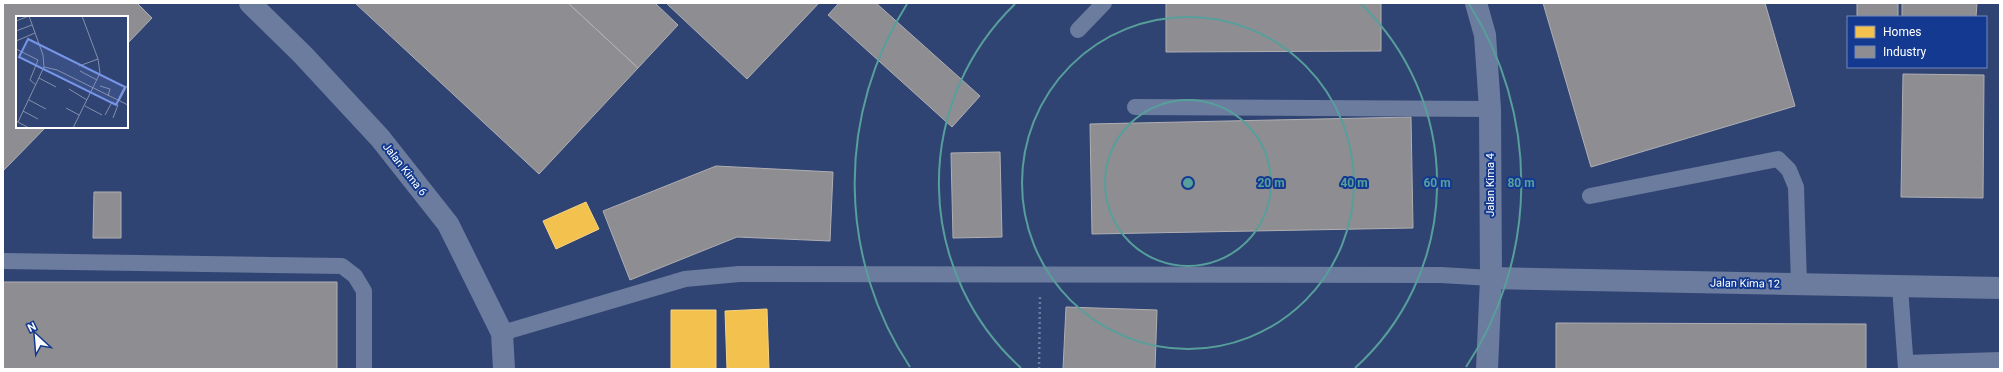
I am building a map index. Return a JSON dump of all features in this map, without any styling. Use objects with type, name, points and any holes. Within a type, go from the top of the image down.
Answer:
[{"type":"street","name":"Jalan Kima 6","points":[[250,3],[303,55],[380,138],[448,224],[502,333],[504,369]]},
{"type":"street","name":"Jalan Kima 4","points":[[1476,3],[1485,35],[1490,110],[1491,278],[1487,369]]},
{"type":"street","name":"Jalan Kima 12","points":[[1491,278],[2000,288]]},
{"type":"lane","points":[[1078,30],[1104,3]]},
{"type":"lane","points":[[1135,106],[1490,110]]},
{"type":"lane","points":[[1590,196],[1778,159],[1789,170],[1796,188],[1799,284]]},
{"type":"lane","points":[[3,261],[342,266],[355,276],[364,291],[364,369]]},
{"type":"lane","points":[[502,333],[685,279],[738,274],[1441,275],[1491,278]]},
{"type":"lane","points":[[1900,287],[1906,366],[2000,360]]},
{"type":"path","points":[[1040,275],[1040,369]]},
{"type":"building: Homes","points":[[586,202],[599,229],[556,249],[543,221]]},
{"type":"building: Homes","points":[[767,309],[769,369],[727,369],[725,311]]},
{"type":"building: Homes","points":[[671,310],[716,310],[716,369],[671,369]]},
{"type":"building: Industry","points":[[3,3],[137,3],[152,18],[128,43],[128,16],[16,16],[16,128],[45,128],[3,171]]},
{"type":"building: Industry","points":[[355,3],[568,3],[638,68],[539,174]]},
{"type":"building: Industry","points":[[568,3],[655,3],[678,25],[638,68]]},
{"type":"building: Industry","points":[[666,3],[819,3],[747,79]]},
{"type":"building: Industry","points":[[839,3],[876,3],[980,96],[952,127],[828,15]]},
{"type":"building: Industry","points":[[1166,3],[1381,3],[1381,51],[1166,52]]},
{"type":"building: Industry","points":[[1543,3],[1765,3],[1795,106],[1591,167]]},
{"type":"building: Industry","points":[[1857,3],[1898,3],[1898,16],[1857,16]]},
{"type":"building: Industry","points":[[1902,3],[1977,3],[1976,16],[1902,16]]},
{"type":"building: Industry","points":[[1903,74],[1984,75],[1983,198],[1901,197]]},
{"type":"building: Industry","points":[[1411,117],[1413,228],[1092,234],[1090,124]]},
{"type":"building: Industry","points":[[1000,152],[1002,237],[953,238],[951,153]]},
{"type":"building: Industry","points":[[716,166],[833,172],[830,241],[737,237],[630,280],[603,211]]},
{"type":"building: Industry","points":[[94,192],[121,192],[121,238],[93,238]]},
{"type":"building: Industry","points":[[3,282],[337,282],[337,369],[3,369]]},
{"type":"building: Industry","points":[[1066,307],[1157,310],[1155,369],[1063,369]]},
{"type":"building: Industry","points":[[1556,323],[1866,324],[1866,369],[1556,369]]},
{"type":"building: Industry","points":[[2000,366],[2000,369],[1925,369]]}]
